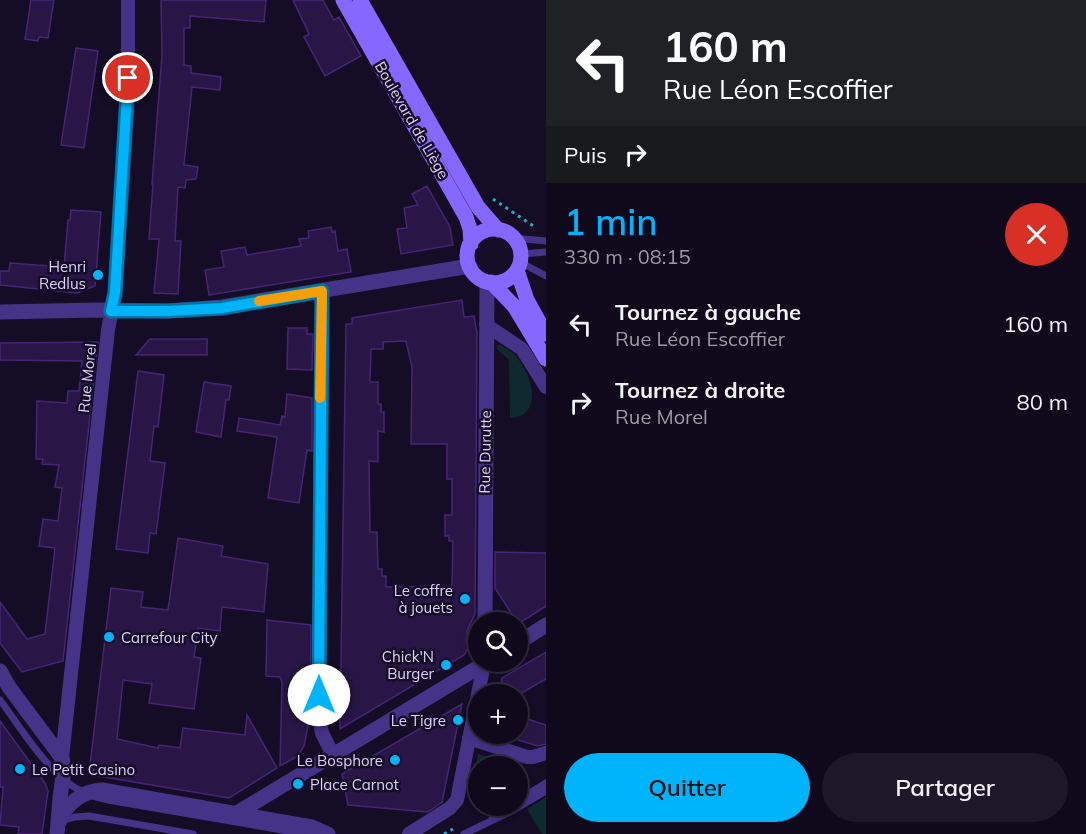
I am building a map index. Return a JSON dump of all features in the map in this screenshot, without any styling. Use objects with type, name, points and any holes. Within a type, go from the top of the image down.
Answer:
[{"type":"main road","name":"Boulevard de Liège","points":[[343,0],[461,208],[470,229],[471,244]]},
{"type":"main road","name":"Boulevard de Liège","points":[[360,0],[478,207],[498,230]]},
{"type":"main road","points":[[546,334],[526,300],[514,238],[498,230],[484,232],[475,238],[468,253],[474,274],[489,282],[513,306],[546,359]]},
{"type":"main road","points":[[489,282],[506,280],[519,262]]},
{"type":"street","name":"Rue Morel","points":[[62,758],[111,311],[115,293],[128,97],[128,0]]},
{"type":"street","points":[[0,312],[168,311],[222,308],[470,266]]},
{"type":"street","name":"Rue Durutte","points":[[485,612],[486,325],[489,282]]},
{"type":"street","points":[[322,291],[319,717],[322,733],[333,755]]},
{"type":"street","points":[[486,325],[522,349],[546,387]]},
{"type":"street","points":[[528,637],[546,625]]},
{"type":"street","points":[[0,671],[9,687],[62,758],[64,769],[58,828]]},
{"type":"street","points":[[237,813],[471,672]]},
{"type":"street","points":[[409,834],[450,808],[457,800],[468,743]]},
{"type":"street","points":[[487,744],[527,757],[546,753]]},
{"type":"street","points":[[58,828],[67,807],[85,793],[95,790],[312,827],[328,834]]},
{"type":"lane","points":[[514,238],[546,241]]},
{"type":"lane","points":[[519,262],[546,252]]},
{"type":"lane","points":[[519,262],[546,276]]},
{"type":"lane","points":[[0,700],[43,757],[63,778],[85,793],[108,800],[305,834]]},
{"type":"lane","points":[[528,794],[546,783]]},
{"type":"lane","points":[[464,834],[487,824],[546,791]]},
{"type":"lane","points":[[58,828],[75,817],[89,816],[193,834]]},
{"type":"lane","points":[[475,834],[496,816]]},
{"type":"green space","points":[[498,345],[513,353],[520,361],[532,391],[532,401],[528,409],[521,415],[510,418],[509,360],[496,348]]},
{"type":"green space","points":[[546,797],[546,834],[542,834],[528,808]]},
{"type":"building","points":[[31,0],[54,0],[48,38],[39,37],[38,41],[25,39]]},
{"type":"building","points":[[161,0],[266,0],[264,22],[190,16],[190,28],[184,28],[184,65],[191,66],[191,73],[221,77],[220,90],[192,87],[184,165],[198,167],[196,179],[186,180],[185,188],[178,187],[175,241],[181,241],[178,294],[154,293],[159,239],[149,239],[162,55]]},
{"type":"building","points":[[293,0],[323,0],[334,20],[339,17],[361,56],[325,76],[304,37],[309,34]]},
{"type":"building","points":[[76,48],[98,51],[84,148],[61,145]]},
{"type":"building","points":[[427,186],[450,227],[453,245],[401,254],[397,229],[407,228],[404,208],[418,205],[412,194]]},
{"type":"building","points":[[71,210],[101,212],[95,286],[77,293],[0,285],[0,271],[9,271],[10,263],[64,267]]},
{"type":"building","points":[[331,227],[332,232],[335,231],[338,251],[347,249],[351,272],[209,295],[205,270],[224,267],[221,251],[245,247],[247,255],[301,246],[299,239],[309,238],[308,231]]},
{"type":"building","points":[[462,300],[464,317],[474,316],[477,333],[475,612],[468,612],[468,648],[464,655],[340,729],[346,324],[352,324],[352,318]],"holes":[[[406,341],[412,367],[411,444],[447,444],[447,479],[452,479],[452,515],[445,515],[445,536],[449,536],[449,541],[453,541],[452,586],[386,587],[386,576],[382,576],[382,569],[378,569],[377,532],[370,532],[369,461],[378,462],[378,431],[384,432],[384,412],[381,412],[381,404],[378,404],[378,382],[370,382],[371,349],[383,349],[383,342]]]},
{"type":"building","points":[[288,328],[307,328],[307,334],[313,334],[312,370],[287,369]]},
{"type":"building","points":[[150,339],[207,339],[207,355],[136,355]]},
{"type":"building","points":[[98,342],[63,661],[22,672],[0,643],[0,602],[27,639],[45,634],[55,548],[39,546],[43,519],[58,521],[62,488],[55,487],[59,465],[42,464],[43,459],[36,459],[37,401],[67,403],[68,391],[79,391],[82,361],[0,360],[0,343]]},
{"type":"building","points":[[138,371],[164,375],[158,427],[154,426],[150,461],[165,463],[156,534],[150,533],[148,553],[116,549]]},
{"type":"building","points":[[204,382],[231,386],[229,400],[226,400],[221,437],[196,432]]},
{"type":"building","points":[[287,394],[312,398],[312,451],[307,450],[299,503],[268,498],[277,437],[237,431],[239,418],[280,425],[282,416],[285,417]]},
{"type":"building","points":[[178,538],[223,546],[221,556],[268,564],[264,612],[222,607],[220,631],[198,628],[194,657],[201,658],[194,709],[149,703],[152,684],[123,680],[117,739],[158,748],[159,745],[180,748],[183,728],[245,735],[247,715],[277,768],[229,798],[98,776],[90,765],[111,588],[143,592],[141,607],[168,610]]},
{"type":"building","points":[[495,552],[546,553],[546,606],[528,618],[528,612],[510,612],[495,588]]},
{"type":"building","points":[[267,620],[311,625],[310,716],[304,746],[298,756],[280,766],[282,682],[280,677],[266,676]]},
{"type":"building","points":[[546,652],[546,679],[528,689],[528,684],[501,684],[502,678],[512,672],[528,672],[528,663]]},
{"type":"building","points":[[462,704],[442,802],[428,812],[348,805],[342,774]]},
{"type":"building","points":[[528,719],[546,725],[546,744],[538,746],[528,743]]},
{"type":"building","name":"Le Petit Casino","points":[[0,721],[45,783],[48,791],[42,834],[18,834],[19,827],[0,825],[3,787],[0,787]]},
{"type":"slow traffic","points":[[259,301],[322,291],[320,398]]},
{"type":"place","name":"Henri Redlus","points":[[98,275]]},
{"type":"place","name":"Le coffre à jouets","points":[[465,599]]},
{"type":"place","name":"Carrefour City","points":[[109,637]]},
{"type":"place","name":"Chick'N Burger","points":[[446,665]]},
{"type":"place","name":"Le Tigre","points":[[458,720]]},
{"type":"place","name":"Le Bosphore","points":[[395,760]]},
{"type":"place","name":"Le Petit Casino","points":[[20,769]]},
{"type":"place","name":"Place Carnot","points":[[298,784]]},
{"type":"route","points":[[128,78],[115,293],[111,311],[222,308],[322,291],[319,695]]}]
